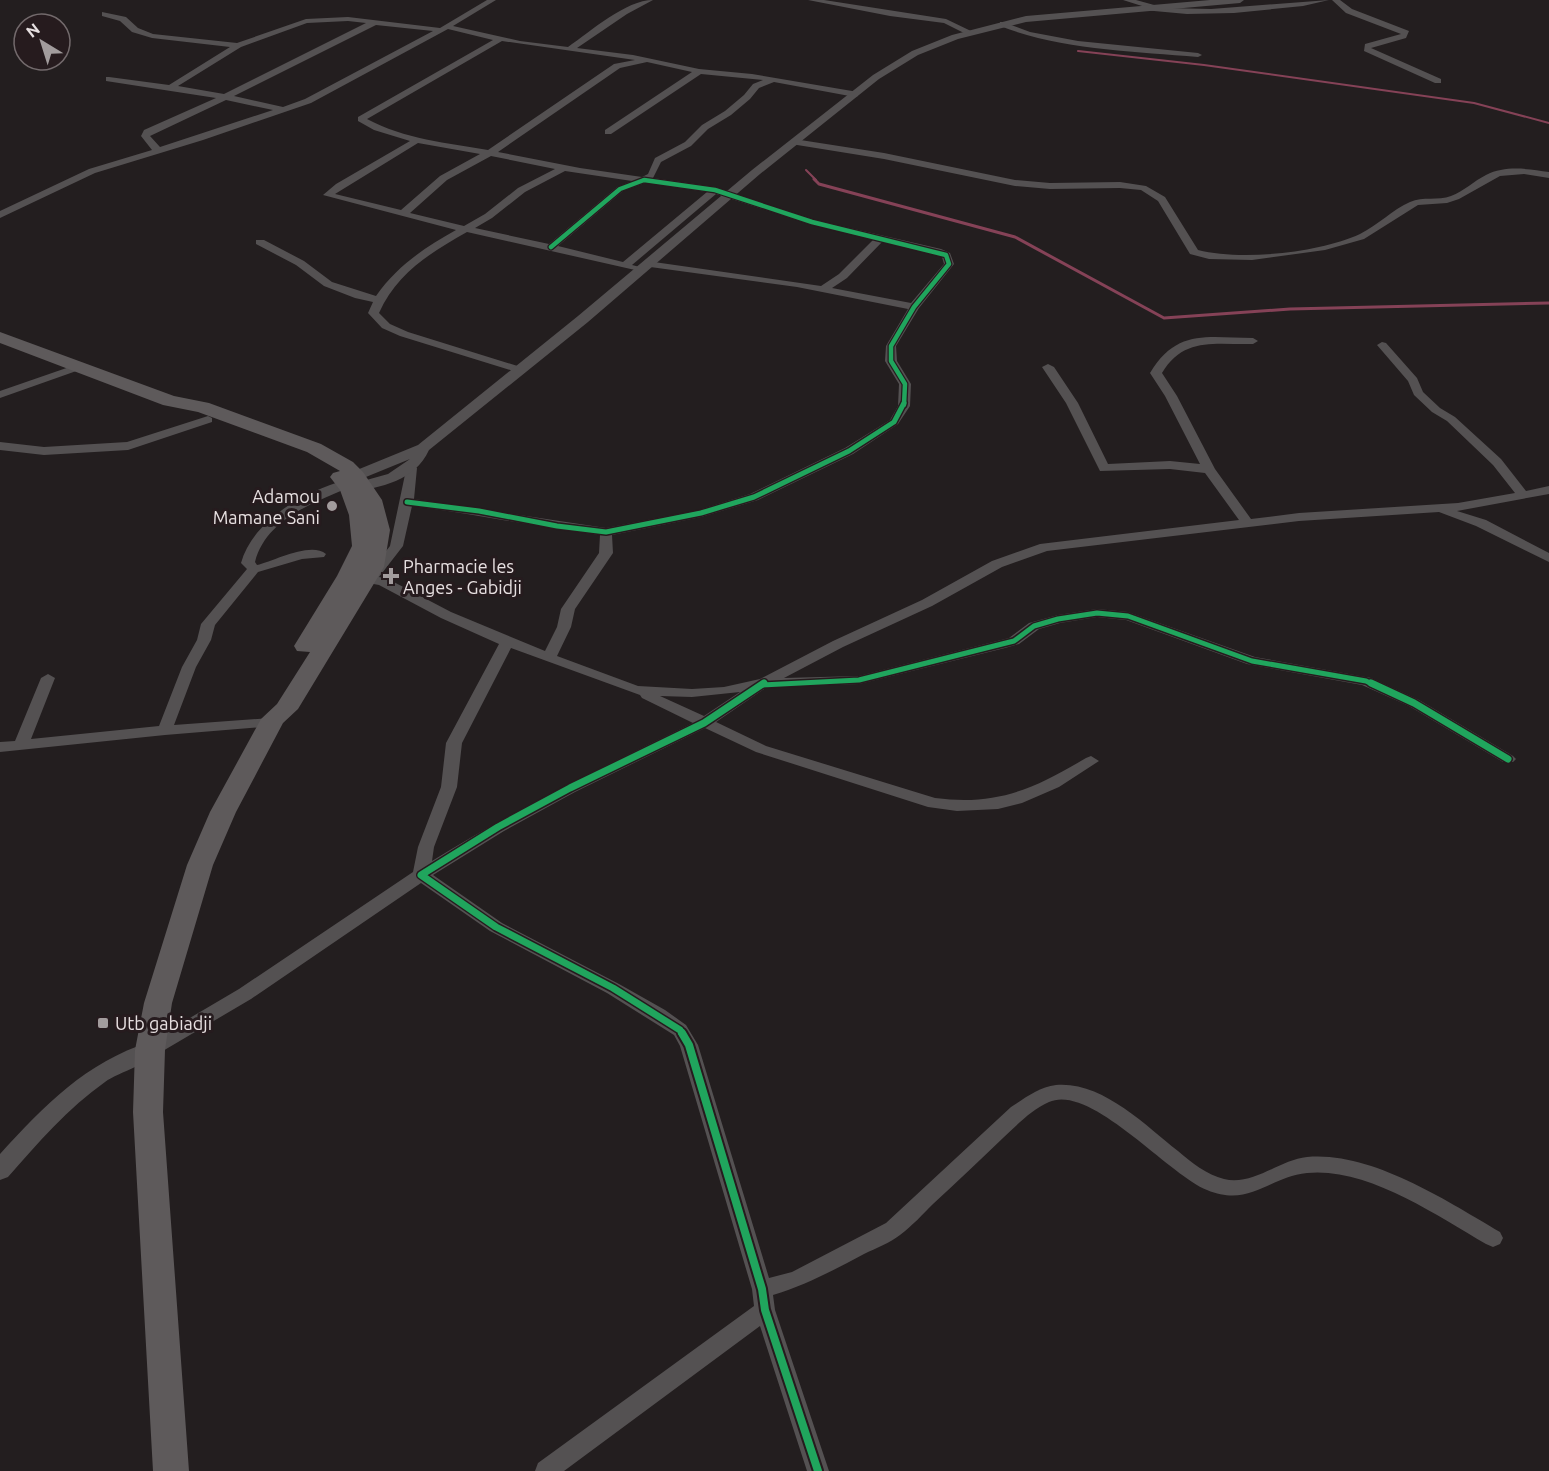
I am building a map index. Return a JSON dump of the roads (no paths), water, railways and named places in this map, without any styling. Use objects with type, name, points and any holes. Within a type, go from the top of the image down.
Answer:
[{"type":"main road","points":[[0,337],[170,401],[201,407],[314,448],[346,466],[359,515],[362,578],[269,704],[272,721],[223,812],[200,865],[158,1002],[150,1050],[148,1112],[171,1471]]},
{"type":"main road","points":[[170,401],[190,413],[304,454],[351,483]]},
{"type":"street","points":[[0,215],[79,176],[308,101],[444,29],[492,0]]},
{"type":"street","points":[[570,49],[624,12],[649,0]]},
{"type":"street","points":[[812,0],[946,21],[969,32]]},
{"type":"street","points":[[1127,0],[1155,6]]},
{"type":"street","points":[[254,569],[248,563],[249,557],[261,533],[291,510],[423,448],[794,142],[876,77],[915,53],[969,32],[1055,15],[1240,0]]},
{"type":"street","points":[[1143,8],[1178,11],[1271,8],[1325,0]]},
{"type":"street","points":[[1336,0],[1349,11],[1406,33],[1403,36],[1368,46],[1367,49],[1438,81]]},
{"type":"street","points":[[105,14],[123,19],[135,30],[152,36],[238,45]]},
{"type":"street","points":[[168,89],[238,45],[306,21],[348,19],[444,29],[855,94]]},
{"type":"street","points":[[157,150],[145,136],[147,132],[224,97],[377,21]]},
{"type":"street","points":[[1003,24],[1028,34],[1078,43],[1198,55]]},
{"type":"street","points":[[407,502],[606,532],[701,513],[754,497],[849,451],[894,422],[904,406],[905,384],[891,361],[891,350],[914,307],[947,268],[949,259],[943,253],[930,249],[812,222],[715,190],[565,167],[417,140],[377,128],[361,119],[500,39]]},
{"type":"street","points":[[404,213],[418,196],[436,182],[490,153],[617,66],[646,60]]},
{"type":"street","points":[[608,132],[699,71]]},
{"type":"street","points":[[109,79],[224,97],[284,110]]},
{"type":"street","points":[[551,247],[620,189],[652,175],[658,160],[688,144],[705,127],[728,113],[747,97],[756,86],[772,80]]},
{"type":"street","points":[[417,140],[339,186],[328,195],[625,265],[823,289],[914,307]]},
{"type":"street","points":[[794,142],[884,156],[1015,183],[1050,186],[1120,185],[1143,188],[1162,199],[1194,252],[1208,256],[1227,257],[1330,246],[1366,235],[1417,202],[1449,200],[1475,188],[1482,181],[1508,172],[1528,171],[1549,175]]},
{"type":"street","points":[[520,370],[404,334],[386,326],[378,320],[374,313],[378,300],[401,270],[481,221],[514,194],[565,167]]},
{"type":"street","points":[[625,265],[715,190]]},
{"type":"street","points":[[823,289],[843,276],[881,238]]},
{"type":"street","points":[[260,242],[300,263],[328,284],[359,296],[378,300]]},
{"type":"street","points":[[1248,524],[1209,470],[1167,387],[1156,373],[1174,349],[1181,344],[1199,341],[1253,341]]},
{"type":"street","points":[[1382,345],[1413,380],[1419,393],[1497,462],[1523,495]]},
{"type":"street","points":[[0,394],[78,367]]},
{"type":"street","points":[[1048,367],[1072,403],[1104,468],[1142,467],[1156,463],[1209,470]]},
{"type":"street","points":[[0,446],[44,451],[128,446],[208,420]]},
{"type":"street","points":[[351,483],[391,477],[411,468],[420,459],[423,448]]},
{"type":"street","points":[[411,468],[407,502],[396,546],[362,578],[399,590],[446,615],[507,642],[636,690],[780,756],[934,803],[972,808],[1012,802],[1060,780],[1091,761]]},
{"type":"street","points":[[0,1170],[60,1105],[88,1082],[116,1064],[150,1050],[245,994],[421,875],[498,827],[570,788],[704,723],[764,683],[844,641],[927,603],[1009,559],[1054,545],[1299,517],[1481,504],[1549,490]]},
{"type":"street","points":[[1437,508],[1480,523],[1549,558]]},
{"type":"street","points":[[549,658],[564,627],[567,609],[606,553],[606,532]]},
{"type":"street","points":[[165,730],[189,667],[204,640],[208,624],[254,569],[264,568],[302,554],[319,554]]},
{"type":"street","points":[[636,690],[692,693],[724,691],[764,683],[842,682],[877,677],[1000,645],[1023,635],[1034,626],[1058,619],[1110,613],[1142,620],[1252,661],[1366,681],[1414,703],[1508,759]]},
{"type":"street","points":[[421,875],[433,825],[449,787],[454,743],[507,642]]},
{"type":"street","points":[[21,745],[48,678]]},
{"type":"street","points":[[0,747],[272,721]]},
{"type":"street","points":[[421,875],[488,922],[565,962],[680,1030],[689,1045],[764,1299],[818,1471]]},
{"type":"street","points":[[546,1471],[764,1299],[797,1279],[893,1229],[1018,1112],[1033,1101],[1059,1092],[1081,1095],[1128,1121],[1187,1170],[1214,1185],[1228,1188],[1251,1188],[1279,1172],[1297,1166],[1310,1165],[1342,1169],[1384,1181],[1436,1205],[1493,1238]]},
{"type":"waterway","points":[[1078,51],[1204,65],[1474,103],[1549,123]]},
{"type":"waterway","points":[[806,170],[816,180]]},
{"type":"waterway","points":[[814,179],[819,184],[1015,237],[1164,318],[1290,309],[1549,303]]},
{"type":"place","name":"Adamou Mamane Sani","points":[[332,506]]},
{"type":"place","name":"Pharmacie les Anges - Gabidji","points":[[391,576]]},
{"type":"place","name":"Utb gabiadji","points":[[103,1023]]}]
